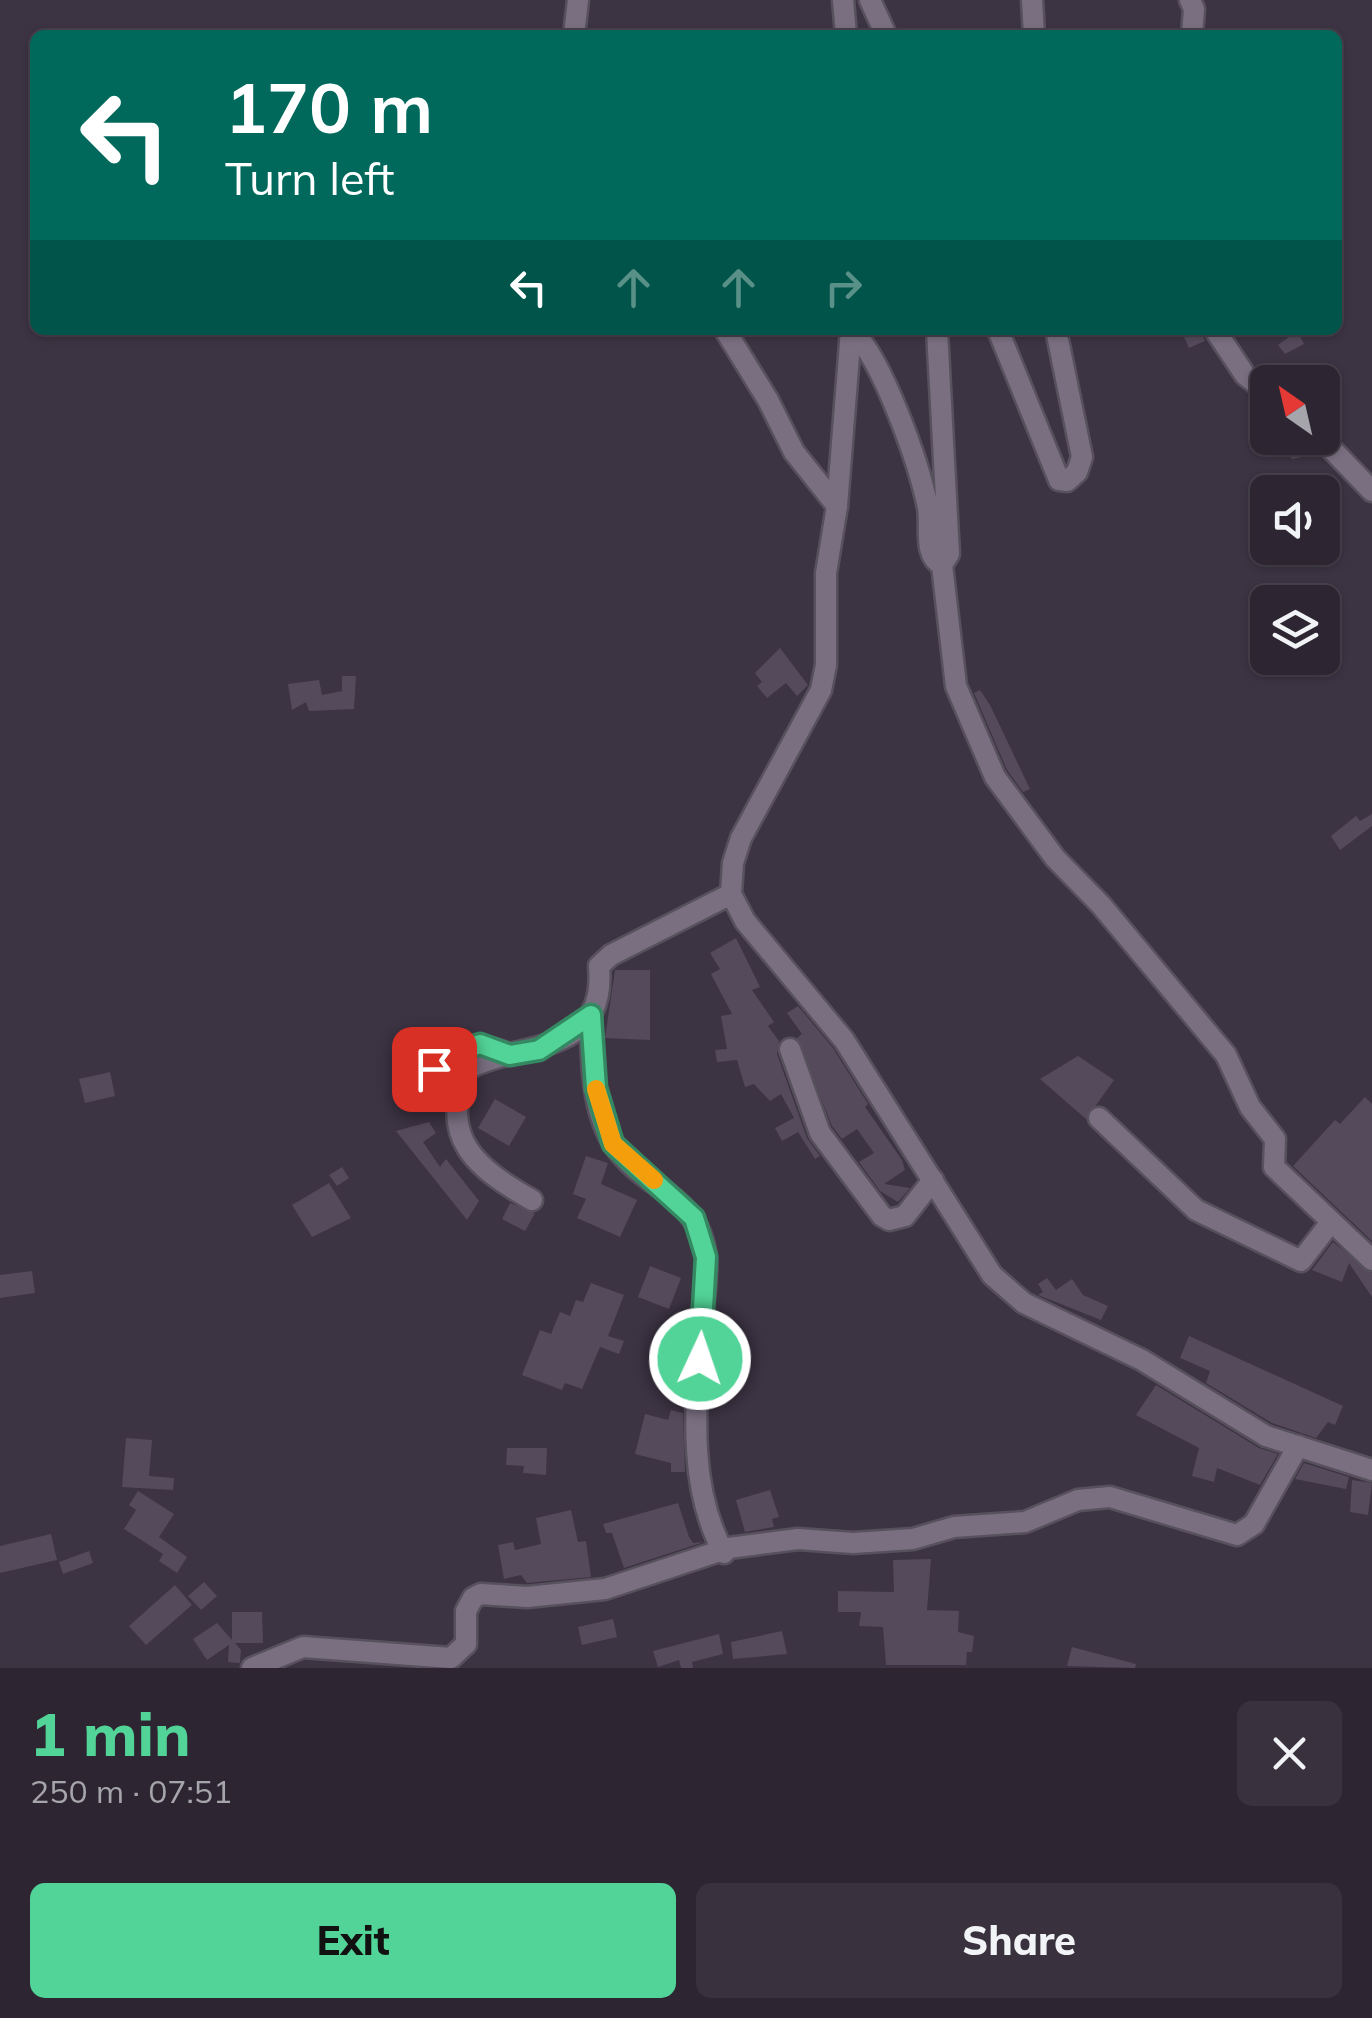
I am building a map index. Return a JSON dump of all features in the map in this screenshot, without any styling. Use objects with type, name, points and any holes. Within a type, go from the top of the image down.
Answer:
[{"type":"street","points":[[575,30],[578,0]]},
{"type":"street","points":[[843,0],[846,30]]},
{"type":"street","points":[[870,0],[884,30]]},
{"type":"street","points":[[1032,0],[1034,30]]},
{"type":"street","points":[[1190,0],[1194,9],[1192,30]]},
{"type":"street","points":[[728,335],[794,452],[837,506]]},
{"type":"street","points":[[851,335],[837,506],[826,573],[826,665],[821,690],[741,838],[732,863],[731,894],[745,922],[844,1040],[992,1275],[1024,1302],[1142,1360],[1266,1436],[1372,1470]]},
{"type":"street","points":[[855,335],[870,354],[904,433],[929,512],[930,551],[942,565],[956,686],[994,777],[1054,858],[1101,905],[1226,1055],[1250,1107],[1275,1140],[1274,1167],[1372,1260]]},
{"type":"street","points":[[937,335],[949,554],[942,565]]},
{"type":"street","points":[[1000,335],[1048,459],[1059,480],[1067,482],[1077,472],[1082,456],[1057,335]]},
{"type":"street","points":[[1218,335],[1250,379]]},
{"type":"street","points":[[1337,455],[1372,491]]},
{"type":"street","points":[[724,1553],[706,1514],[699,1467],[697,1394],[706,1257],[694,1218],[613,1144],[596,1088],[591,1015],[599,997],[599,966],[611,954],[731,894]]},
{"type":"street","points":[[532,1200],[468,1152],[457,1128],[457,1101],[466,1070],[552,1045],[591,1015]]},
{"type":"street","points":[[434,1069],[451,1054],[480,1044],[510,1055]]},
{"type":"street","points":[[790,1049],[820,1132],[882,1216],[889,1220],[906,1216],[933,1180]]},
{"type":"street","points":[[1099,1118],[1196,1210],[1280,1252],[1301,1261],[1332,1222]]},
{"type":"street","points":[[252,1668],[303,1647],[451,1658],[466,1644],[466,1611],[473,1598],[482,1594],[528,1597],[605,1589],[724,1553],[729,1548],[798,1539],[853,1543],[913,1539],[954,1527],[1025,1522],[1078,1500],[1110,1497],[1237,1535],[1254,1524],[1298,1446]]},
{"type":"building","points":[[1183,335],[1203,335],[1205,341],[1189,348]]},
{"type":"building","points":[[1292,335],[1299,335],[1304,344],[1285,354],[1278,345]]},
{"type":"building","points":[[780,648],[808,685],[797,696],[786,683],[767,698],[757,686],[762,682],[755,673]]},
{"type":"building","points":[[342,676],[356,676],[354,709],[309,711],[306,702],[292,710],[288,684],[319,680],[322,695],[342,691]]},
{"type":"building","points":[[980,690],[1030,789],[1023,792],[1007,770],[974,693]]},
{"type":"building","points":[[1372,814],[1372,826],[1340,850],[1331,836],[1356,816],[1360,821]]},
{"type":"building","points":[[736,938],[760,987],[752,990],[774,1022],[768,1026],[779,1041],[777,1054],[807,1138],[820,1156],[815,1159],[798,1132],[782,1141],[775,1128],[794,1118],[781,1094],[770,1101],[754,1084],[745,1087],[737,1060],[717,1062],[715,1050],[727,1049],[721,1016],[732,1014],[711,974],[720,969],[710,953]]},
{"type":"building","points":[[615,970],[650,970],[650,1040],[605,1038]]},
{"type":"building","points":[[798,1006],[833,1048],[868,1104],[865,1107],[902,1160],[905,1170],[884,1184],[910,1188],[898,1202],[880,1191],[859,1162],[874,1153],[857,1129],[842,1139],[832,1126],[797,1038],[802,1034],[787,1013]]},
{"type":"building","points":[[1078,1056],[1114,1080],[1086,1119],[1040,1079]]},
{"type":"building","points":[[110,1072],[115,1096],[85,1103],[79,1079]]},
{"type":"building","points":[[1365,1097],[1372,1104],[1372,1241],[1293,1166],[1335,1120],[1340,1124]]},
{"type":"building","points":[[495,1099],[526,1117],[509,1146],[478,1128]]},
{"type":"building","points":[[429,1122],[436,1133],[423,1142],[440,1167],[446,1159],[479,1201],[467,1220],[396,1131]]},
{"type":"building","points":[[586,1156],[608,1163],[601,1184],[637,1200],[620,1237],[577,1218],[586,1199],[573,1194]]},
{"type":"building","points":[[342,1167],[349,1178],[337,1186],[329,1175]]},
{"type":"building","points":[[329,1183],[351,1218],[312,1237],[292,1205]]},
{"type":"building","points":[[510,1203],[535,1213],[525,1231],[502,1219]]},
{"type":"building","points":[[1333,1242],[1372,1273],[1372,1297],[1349,1263],[1342,1282],[1312,1270]]},
{"type":"building","points":[[650,1266],[681,1278],[669,1309],[638,1297]]},
{"type":"building","points":[[32,1271],[35,1293],[0,1298],[0,1275]]},
{"type":"building","points":[[1047,1278],[1056,1290],[1072,1279],[1083,1295],[1108,1306],[1101,1320],[1038,1295],[1043,1292],[1038,1284]]},
{"type":"building","points":[[591,1283],[624,1295],[608,1336],[624,1341],[619,1354],[600,1347],[582,1389],[565,1383],[562,1390],[522,1375],[540,1330],[551,1334],[560,1312],[570,1316],[576,1300],[583,1302]]},
{"type":"building","points":[[1189,1336],[1343,1406],[1335,1425],[1328,1422],[1316,1438],[1272,1423],[1206,1383],[1210,1371],[1180,1358]]},
{"type":"building","points":[[1156,1385],[1259,1448],[1278,1454],[1260,1485],[1217,1468],[1214,1482],[1192,1476],[1199,1448],[1136,1415]]},
{"type":"building","points":[[671,1410],[683,1413],[685,1472],[671,1472],[671,1463],[635,1454],[645,1414],[668,1420]]},
{"type":"building","points":[[126,1438],[152,1440],[149,1476],[174,1478],[173,1490],[122,1487]]},
{"type":"building","points":[[507,1448],[547,1448],[546,1475],[523,1473],[524,1466],[506,1465]]},
{"type":"building","points":[[1304,1463],[1349,1477],[1346,1489],[1295,1479]]},
{"type":"building","points":[[1352,1480],[1372,1483],[1368,1515],[1350,1512]]},
{"type":"building","points":[[770,1490],[779,1517],[772,1519],[774,1527],[745,1532],[736,1500]]},
{"type":"building","points":[[138,1491],[174,1514],[159,1537],[187,1557],[177,1573],[159,1561],[163,1554],[124,1529],[136,1510],[129,1505]]},
{"type":"building","points":[[678,1503],[693,1543],[704,1542],[624,1568],[612,1533],[606,1533],[603,1524]]},
{"type":"building","points":[[571,1510],[578,1542],[586,1541],[591,1577],[527,1583],[521,1575],[504,1579],[498,1545],[513,1542],[515,1550],[541,1544],[536,1518]]},
{"type":"building","points":[[51,1534],[57,1560],[0,1573],[0,1546]]},
{"type":"building","points":[[89,1551],[93,1563],[63,1574],[59,1562]]},
{"type":"building","points":[[931,1559],[927,1610],[959,1611],[958,1632],[974,1636],[972,1652],[967,1652],[966,1665],[886,1665],[883,1627],[859,1626],[861,1612],[838,1612],[838,1591],[894,1592],[893,1560]]},
{"type":"building","points":[[204,1582],[217,1596],[201,1610],[188,1596]]},
{"type":"building","points":[[175,1585],[192,1605],[146,1645],[129,1626]]},
{"type":"building","points":[[232,1612],[262,1612],[263,1643],[235,1643],[241,1650],[240,1663],[228,1662],[229,1645],[207,1660],[193,1639],[217,1623],[232,1640]]},
{"type":"building","points":[[613,1619],[617,1637],[582,1645],[578,1627]]},
{"type":"building","points":[[782,1631],[787,1654],[733,1659],[731,1642]]},
{"type":"building","points":[[719,1634],[723,1654],[692,1662],[693,1668],[681,1668],[679,1660],[658,1667],[653,1651]]},
{"type":"building","points":[[1072,1647],[1136,1664],[1135,1668],[1067,1666]]},
{"type":"slow traffic","points":[[596,1089],[613,1144],[622,1156],[654,1180]]},
{"type":"route","points":[[434,1069],[462,1048],[480,1044],[510,1055],[539,1050],[582,1025],[591,1015],[598,1105],[613,1144],[622,1156],[665,1187],[694,1218],[706,1257],[700,1359]]}]
